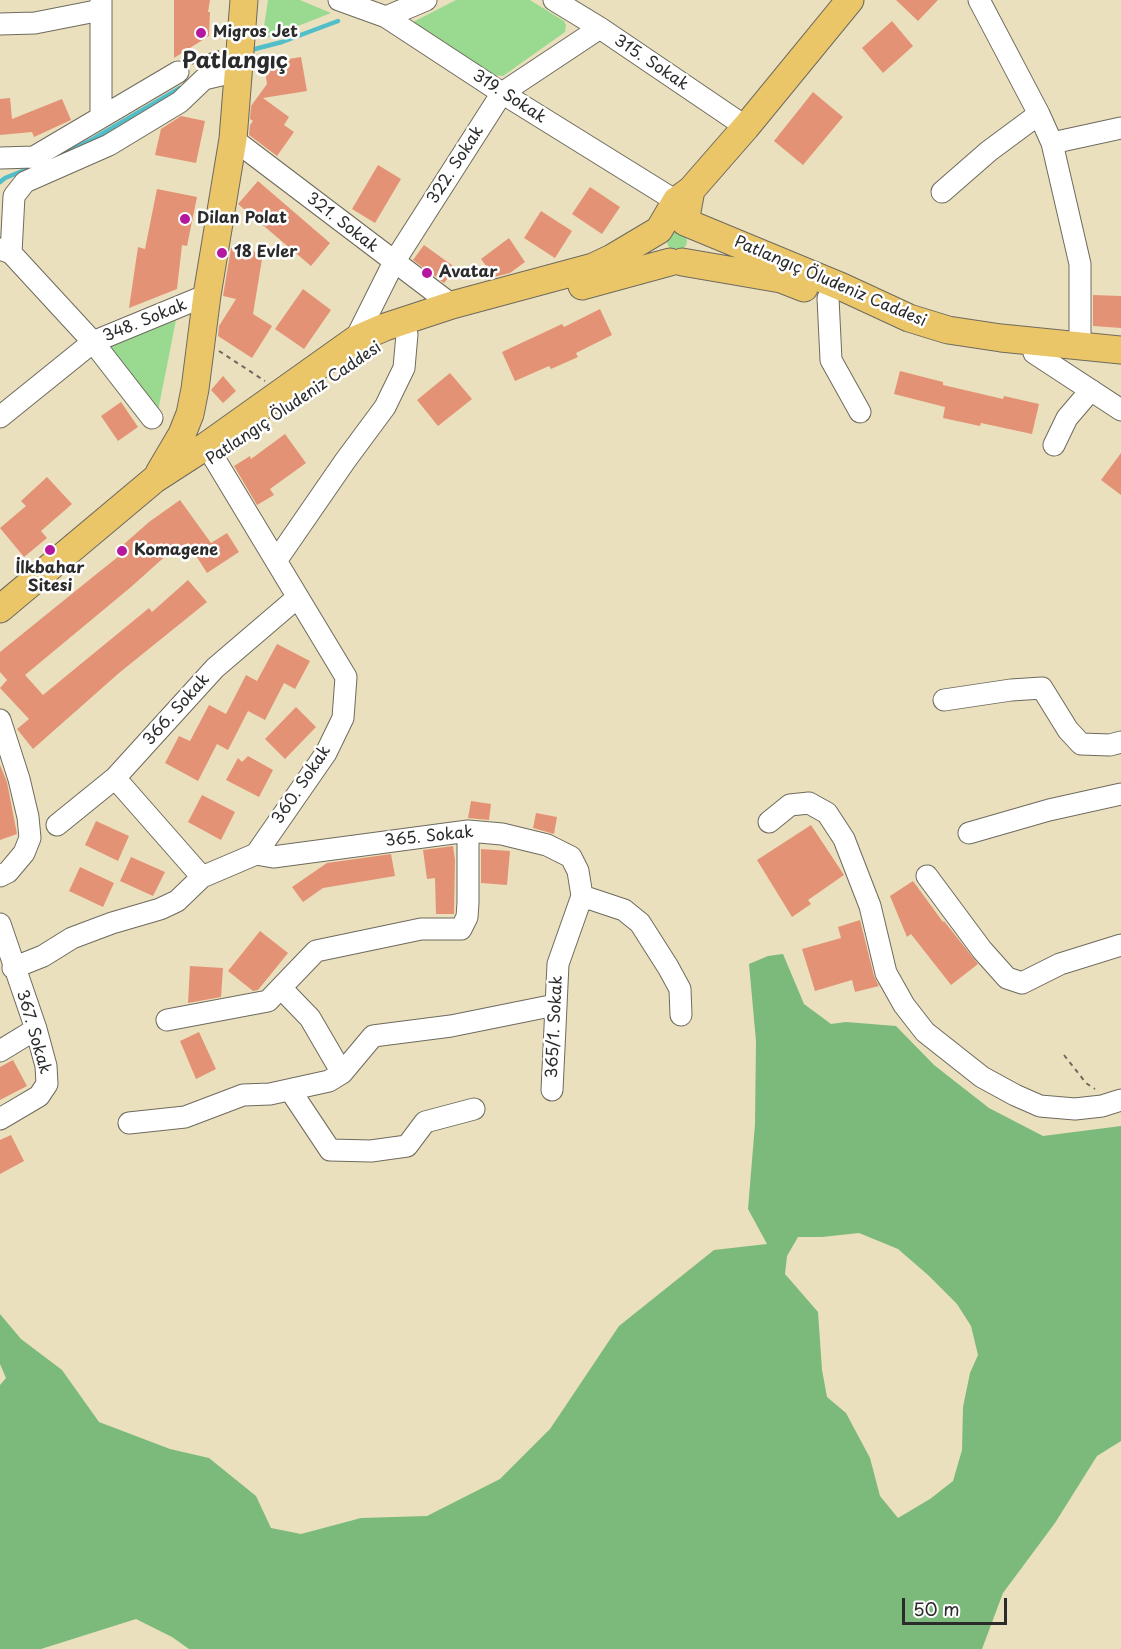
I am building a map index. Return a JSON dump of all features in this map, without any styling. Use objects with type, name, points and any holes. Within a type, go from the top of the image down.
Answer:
[{"type":"main road","points":[[155,479],[174,448],[192,402],[233,139],[244,0]]},
{"type":"main road","points":[[659,230],[656,236],[656,249],[660,255],[676,262],[693,255],[698,243],[684,204],[850,0]]},
{"type":"main road","name":"Patlangıç Öludeniz Caddesi","points":[[0,628],[210,452],[250,415],[355,340],[385,327],[452,305],[593,267],[659,230],[684,204],[842,287],[909,318],[948,330],[1000,338],[1121,350]]},
{"type":"main road","name":"Patlangıç Öludeniz Caddesi","points":[[0,609],[155,479],[272,421],[373,348],[407,334],[465,316],[676,262],[781,279],[937,342],[960,347],[1121,361]]},
{"type":"main road","points":[[192,402],[210,452]]},
{"type":"main road","points":[[192,402],[215,416],[227,418],[250,415]]},
{"type":"street","name":"319. Sokak","points":[[339,0],[386,16],[502,93],[684,204]]},
{"type":"street","points":[[386,16],[426,0]]},
{"type":"street","name":"315. Sokak","points":[[554,0],[600,28],[746,128]]},
{"type":"street","points":[[979,0],[1040,114],[1052,143],[1080,264],[1080,345]]},
{"type":"street","points":[[0,24],[35,23],[101,5],[101,117]]},
{"type":"street","name":"322. Sokak","points":[[355,340],[394,262],[502,93],[600,28]]},
{"type":"street","points":[[152,418],[93,342],[5,251],[14,196],[25,182],[109,145],[180,102],[204,79],[238,58]]},
{"type":"street","points":[[0,158],[34,157],[178,72]]},
{"type":"street","points":[[942,192],[989,151],[1040,114]]},
{"type":"street","points":[[1052,143],[1121,128]]},
{"type":"street","name":"321. Sokak","points":[[233,139],[452,305]]},
{"type":"street","name":"348. Sokak","points":[[0,417],[93,342],[207,295]]},
{"type":"street","points":[[828,298],[831,360],[860,412]]},
{"type":"street","points":[[276,561],[385,407],[404,368],[407,334]]},
{"type":"street","points":[[1034,353],[1121,410]]},
{"type":"street","points":[[1054,445],[1067,418],[1091,390]]},
{"type":"street","name":"360. Sokak","points":[[210,452],[346,677],[343,718],[327,753],[256,854]]},
{"type":"street","name":"366. Sokak","points":[[57,825],[115,778],[215,668],[298,597]]},
{"type":"street","points":[[944,700],[1042,688],[1068,730],[1081,744],[1110,745],[1121,742]]},
{"type":"street","points":[[0,720],[21,789],[28,817],[30,838],[24,853],[8,872],[0,876]]},
{"type":"street","points":[[115,778],[202,877]]},
{"type":"street","points":[[969,833],[1049,810],[1121,794]]},
{"type":"street","points":[[769,822],[790,805],[809,803],[827,813],[844,839],[870,906],[886,973],[904,1005],[925,1032],[982,1077],[1040,1106],[1075,1109],[1118,1101]]},
{"type":"street","points":[[167,1020],[268,1001],[316,951],[422,929],[461,928],[467,916],[468,903],[468,831]]},
{"type":"street","name":"365. Sokak","points":[[256,854],[273,857],[468,831],[502,834],[547,845],[571,857],[578,871],[582,896]]},
{"type":"street","points":[[8,958],[43,956],[72,938],[160,909],[177,901],[202,877],[256,854]]},
{"type":"street","points":[[927,876],[982,950],[1007,978],[1022,983],[1060,964],[1121,945]]},
{"type":"street","points":[[582,896],[624,910],[640,923],[669,967],[680,989],[681,1015]]},
{"type":"street","name":"365/1. Sokak","points":[[552,1090],[558,964],[582,896]]},
{"type":"street","name":"367. Sokak","points":[[0,924],[8,958],[36,1029],[46,1066],[47,1084],[39,1096],[0,1119]]},
{"type":"street","points":[[281,988],[310,1018],[342,1073]]},
{"type":"street","points":[[129,1123],[185,1117],[243,1095],[270,1094],[328,1081],[342,1073],[373,1036],[451,1026],[555,1005]]},
{"type":"street","points":[[0,1051],[36,1029]]},
{"type":"street","points":[[290,1089],[330,1150],[371,1151],[407,1146],[425,1122],[474,1109]]},
{"type":"path","points":[[178,72],[209,54],[238,58]]},
{"type":"path","points":[[201,340],[282,392]]},
{"type":"path","points":[[1064,1055],[1086,1083],[1118,1101]]},
{"type":"green space","points":[[268,0],[300,0],[331,13],[262,40]]},
{"type":"green space","points":[[456,0],[530,0],[564,21],[565,32],[503,76],[492,75],[413,22]]},
{"type":"green space","points":[[677,231],[684,234],[687,241],[684,248],[677,251],[670,248],[667,241],[670,234]]},
{"type":"green space","points":[[176,320],[158,411],[100,349]]},
{"type":"green space","points":[[783,954],[804,1004],[831,1024],[846,1022],[896,1026],[934,1065],[989,1108],[1043,1136],[1121,1126],[1121,1441],[1097,1456],[1055,1523],[1003,1593],[982,1649],[189,1649],[172,1637],[136,1619],[41,1649],[0,1649],[0,1385],[6,1378],[0,1364],[0,1314],[21,1339],[62,1370],[99,1422],[170,1449],[209,1458],[256,1496],[271,1528],[301,1534],[361,1518],[427,1516],[500,1479],[550,1429],[619,1326],[714,1250],[767,1244],[748,1209],[755,1124],[756,1041],[749,964],[768,956]],"holes":[[[859,1233],[898,1249],[957,1304],[971,1326],[978,1355],[970,1373],[963,1407],[962,1450],[953,1481],[930,1499],[898,1518],[880,1496],[870,1458],[846,1413],[827,1397],[822,1370],[818,1312],[785,1274],[787,1256],[798,1237]]]},
{"type":"building","points":[[174,0],[210,0],[208,12],[210,12],[209,36],[174,58]]},
{"type":"building","points":[[896,0],[938,0],[918,21]]},
{"type":"building","points":[[892,21],[913,46],[883,73],[862,48]]},
{"type":"building","points":[[301,57],[307,91],[263,98],[289,117],[284,125],[294,132],[277,156],[249,135],[253,121],[250,119],[251,106],[267,84],[264,63]]},
{"type":"building","points":[[813,92],[843,117],[803,165],[774,141]]},
{"type":"building","points":[[10,98],[12,119],[62,99],[71,120],[34,137],[32,132],[0,135],[0,99]]},
{"type":"building","points":[[181,116],[205,121],[196,163],[155,155],[161,129]]},
{"type":"building","points":[[378,165],[401,179],[375,223],[352,209]]},
{"type":"building","points":[[258,181],[330,243],[311,266],[238,204]]},
{"type":"building","points":[[590,187],[620,207],[602,234],[572,214]]},
{"type":"building","points":[[157,189],[197,197],[187,246],[182,245],[177,289],[129,308],[138,247],[145,249]]},
{"type":"building","points":[[541,211],[572,231],[555,258],[524,238]]},
{"type":"building","points":[[509,238],[525,262],[510,273],[494,277],[481,259]]},
{"type":"building","points":[[424,245],[456,268],[444,283],[413,260]]},
{"type":"building","points":[[231,248],[263,253],[253,314],[272,326],[252,358],[218,336],[219,326],[236,299],[223,296]]},
{"type":"building","points":[[303,289],[331,310],[304,349],[275,329]]},
{"type":"building","points":[[1093,295],[1121,296],[1121,328],[1093,326]]},
{"type":"building","points":[[600,309],[612,335],[576,353],[578,357],[551,369],[549,366],[515,381],[502,352],[562,324],[564,327]]},
{"type":"building","points":[[900,371],[943,382],[943,385],[1003,399],[1004,396],[1039,404],[1032,434],[981,423],[980,426],[943,418],[945,407],[894,394]]},
{"type":"building","points":[[450,373],[472,399],[438,426],[417,400]]},
{"type":"building","points":[[223,376],[236,391],[223,403],[211,390]]},
{"type":"building","points":[[121,402],[138,427],[118,441],[101,416]]},
{"type":"building","points":[[285,434],[306,463],[270,489],[274,495],[257,505],[234,466],[250,456],[251,459]]},
{"type":"building","points":[[1121,453],[1121,495],[1101,480]]},
{"type":"building","points":[[47,477],[72,504],[41,531],[47,538],[24,557],[0,528],[26,506],[21,501]]},
{"type":"building","points":[[180,500],[211,543],[227,533],[239,552],[207,573],[188,543],[172,554],[170,552],[25,675],[43,695],[149,608],[152,612],[188,580],[207,602],[119,673],[33,749],[17,729],[29,719],[0,688],[7,680],[0,672],[0,652],[119,556],[115,552],[149,522]]},
{"type":"building","points":[[277,644],[310,661],[295,689],[284,683],[265,720],[248,711],[228,750],[217,744],[198,781],[165,763],[179,736],[190,741],[209,705],[226,714],[246,675],[257,681]]},
{"type":"building","points":[[296,707],[316,727],[285,759],[265,739]]},
{"type":"building","points":[[248,756],[273,770],[259,797],[226,780],[238,758],[242,762]]},
{"type":"building","points":[[0,765],[7,782],[17,834],[0,840]]},
{"type":"building","points":[[202,795],[235,812],[221,840],[188,822]]},
{"type":"building","points":[[471,801],[491,804],[489,820],[468,818]]},
{"type":"building","points":[[536,813],[557,817],[554,834],[533,828]]},
{"type":"building","points":[[96,821],[129,836],[118,861],[85,845]]},
{"type":"building","points":[[811,825],[844,875],[808,900],[811,904],[792,917],[757,860]]},
{"type":"building","points":[[453,846],[454,914],[436,914],[435,878],[427,879],[423,850]]},
{"type":"building","points":[[481,849],[510,851],[507,885],[481,883]]},
{"type":"building","points":[[391,854],[395,876],[323,888],[303,902],[292,887],[327,863]]},
{"type":"building","points":[[131,857],[165,872],[153,896],[120,881]]},
{"type":"building","points":[[80,867],[114,883],[103,907],[69,891]]},
{"type":"building","points":[[913,881],[978,964],[951,985],[911,934],[907,937],[890,896]]},
{"type":"building","points":[[860,920],[874,976],[879,986],[855,992],[852,980],[815,991],[802,949],[841,938],[838,927]]},
{"type":"building","points":[[260,931],[288,953],[258,990],[253,991],[228,971]]},
{"type":"building","points":[[190,966],[223,968],[221,997],[188,1003]]},
{"type":"building","points":[[199,1032],[216,1069],[196,1079],[180,1041]]},
{"type":"building","points":[[13,1060],[27,1086],[0,1100],[0,1067]]},
{"type":"building","points":[[11,1135],[24,1161],[0,1174],[0,1140]]},
{"type":"waterway","points":[[251,50],[282,42],[338,21]]},
{"type":"waterway","points":[[57,157],[93,139],[180,88]]},
{"type":"waterway","points":[[0,182],[35,166]]},
{"type":"place","name":"Migros Jet","points":[[201,33]]},
{"type":"place","name":"Dilan Polat","points":[[185,219]]},
{"type":"place","name":"18 Evler","points":[[222,253]]},
{"type":"place","name":"Avatar","points":[[427,273]]},
{"type":"place","name":"İlkbahar Sitesi","points":[[50,550]]},
{"type":"place","name":"Komagene","points":[[122,551]]},
{"type":"district","name":"Patlangıç","points":[[235,62]]}]
